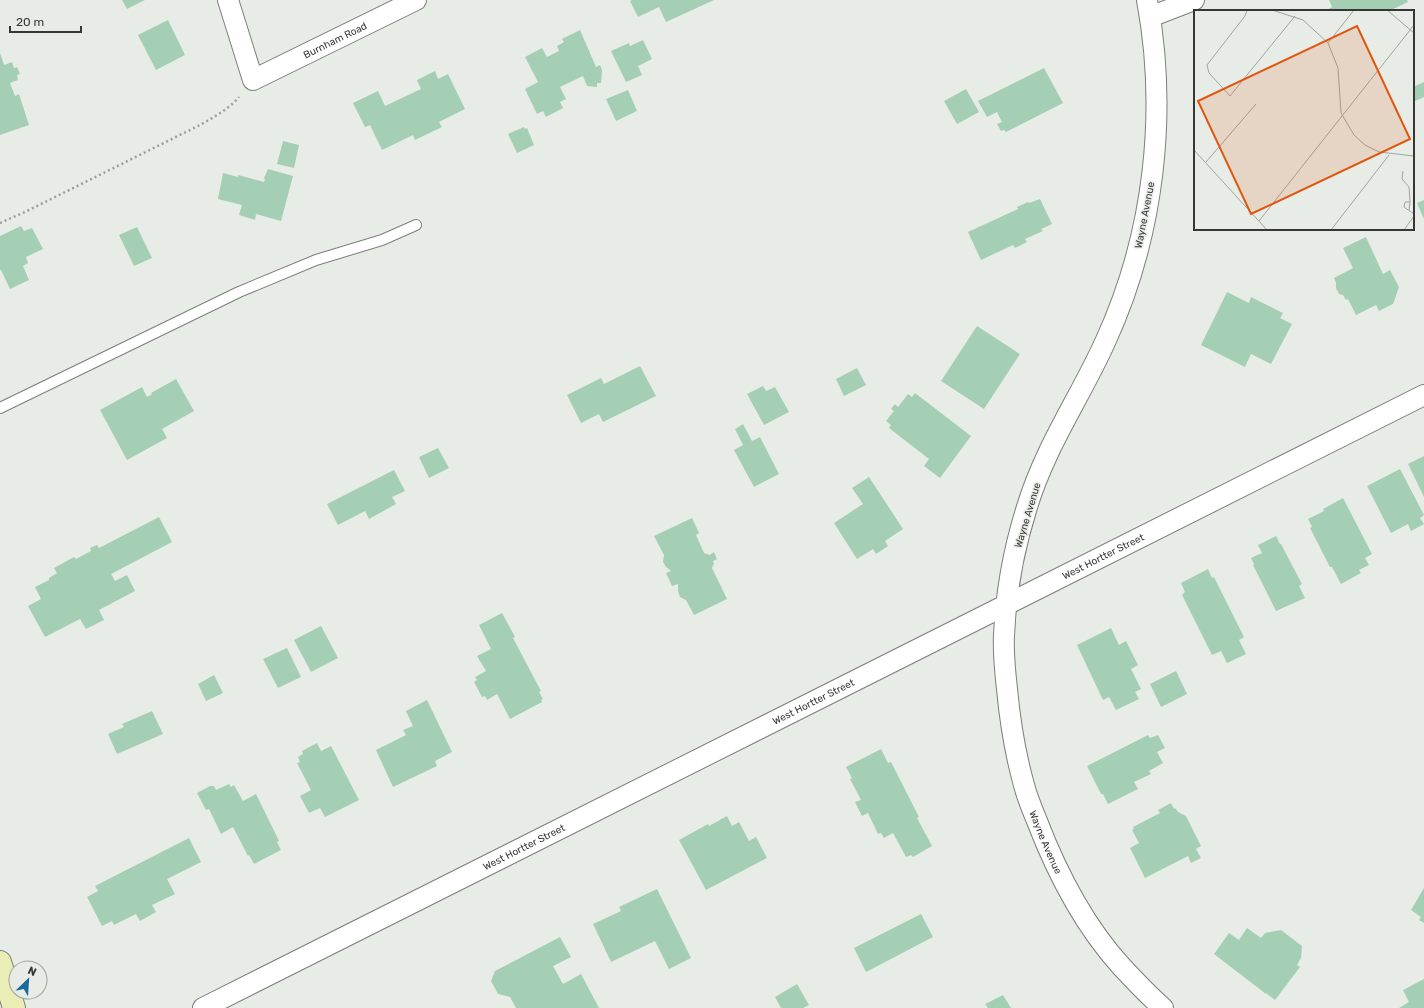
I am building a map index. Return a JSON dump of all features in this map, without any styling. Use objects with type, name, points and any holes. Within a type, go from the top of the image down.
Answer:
[{"type":"street","points":[[228,0],[253,80]]},
{"type":"street","name":"Burnham Road","points":[[253,80],[416,0]]},
{"type":"street","points":[[1148,9],[1194,0]]},
{"type":"street","name":"Wayne Avenue","points":[[1148,9],[1154,62],[1156,107],[1150,191],[1141,238],[1122,300],[1107,338],[1090,374],[1045,458],[1030,499],[1016,552],[1006,605],[1004,637],[1009,712],[1015,748],[1024,788],[1055,864],[1071,895],[1094,931],[1119,964],[1163,1008]]},
{"type":"street","name":"West Hortter Street","points":[[203,1008],[672,771],[1424,395]]},
{"type":"street","points":[[0,962],[14,1008]]},
{"type":"lane","points":[[0,408],[238,292],[316,260],[382,240],[416,225]]},
{"type":"path","points":[[0,223],[26,212],[200,125],[236,101],[253,80]]},
{"type":"building","points":[[122,0],[145,0],[127,9]]},
{"type":"building","points":[[714,0],[666,22],[659,7],[638,17],[630,1]]},
{"type":"building","points":[[1329,0],[1407,0],[1408,2],[1391,10],[1327,10],[1332,7]]},
{"type":"building","points":[[168,20],[185,55],[156,70],[138,35]]},
{"type":"building","points":[[580,30],[596,67],[600,65],[602,70],[601,83],[597,83],[597,87],[587,86],[583,76],[560,87],[566,99],[560,102],[563,108],[546,117],[543,111],[537,114],[525,89],[538,82],[525,57],[542,48],[547,57],[559,51],[557,46],[564,42],[562,39]]},
{"type":"building","points":[[643,40],[652,59],[638,66],[642,75],[626,82],[611,51],[629,43],[630,46]]},
{"type":"building","points":[[0,53],[4,65],[12,62],[14,68],[17,67],[20,74],[17,75],[18,80],[10,83],[15,96],[19,94],[29,125],[0,135]]},
{"type":"building","points":[[1044,68],[1063,103],[1006,132],[1004,130],[1001,131],[997,124],[1002,122],[997,112],[987,117],[978,101]]},
{"type":"building","points":[[435,71],[438,79],[448,74],[465,109],[439,122],[442,127],[415,140],[413,135],[382,150],[370,125],[365,127],[353,103],[378,91],[385,106],[421,89],[417,80]]},
{"type":"building","points":[[1424,82],[1424,97],[1414,102],[1414,87]]},
{"type":"building","points":[[966,89],[979,112],[957,124],[944,101]]},
{"type":"building","points":[[628,90],[637,111],[616,121],[606,99]]},
{"type":"building","points":[[524,127],[525,129],[527,128],[534,145],[517,153],[508,134]]},
{"type":"building","points":[[283,141],[299,145],[294,168],[277,164]]},
{"type":"building","points":[[268,169],[293,176],[281,221],[256,214],[255,220],[239,215],[242,205],[218,199],[223,173],[238,177],[238,175],[264,182]]},
{"type":"building","points":[[1040,199],[1052,224],[1041,229],[1043,231],[1025,239],[1027,242],[1015,248],[1013,245],[981,260],[968,232],[1018,209],[1017,207]]},
{"type":"building","points":[[1424,200],[1424,219],[1417,203]]},
{"type":"building","points":[[21,226],[24,231],[32,228],[43,249],[26,257],[28,263],[23,266],[29,280],[10,289],[0,270],[0,236]]},
{"type":"building","points":[[137,227],[152,258],[134,266],[119,235]]},
{"type":"building","points":[[1366,237],[1383,274],[1390,270],[1399,287],[1393,304],[1379,311],[1376,305],[1356,315],[1348,299],[1346,300],[1343,295],[1339,294],[1334,278],[1353,268],[1343,248]]},
{"type":"building","points":[[1227,292],[1249,303],[1251,297],[1283,313],[1280,318],[1292,324],[1271,364],[1251,354],[1245,367],[1201,345]]},
{"type":"building","points":[[977,326],[1020,354],[984,409],[941,381]]},
{"type":"building","points":[[640,366],[656,396],[603,422],[599,414],[581,423],[567,395],[601,378],[604,384]]},
{"type":"building","points":[[857,368],[866,385],[844,396],[836,379]]},
{"type":"building","points":[[176,379],[194,411],[162,429],[167,438],[127,460],[100,410],[142,387],[147,397],[152,394],[151,393]]},
{"type":"building","points":[[763,386],[766,391],[775,387],[789,412],[764,425],[747,394]]},
{"type":"building","points":[[915,393],[971,436],[940,478],[924,466],[929,459],[889,428],[891,425],[886,421],[894,411],[891,409],[895,404],[898,407],[908,394],[912,397]]},
{"type":"building","points":[[743,424],[752,441],[760,437],[779,474],[754,487],[734,450],[743,445],[735,429]]},
{"type":"building","points":[[438,448],[449,468],[429,478],[419,457]]},
{"type":"building","points":[[1424,456],[1424,497],[1408,464]]},
{"type":"building","points":[[1400,469],[1424,515],[1420,518],[1424,524],[1411,531],[1408,524],[1391,533],[1367,486]]},
{"type":"building","points":[[394,470],[405,491],[392,497],[396,504],[369,519],[365,511],[338,525],[327,504]]},
{"type":"building","points":[[869,477],[903,529],[885,541],[888,546],[876,554],[873,549],[857,559],[834,523],[863,504],[852,488]]},
{"type":"building","points":[[1343,498],[1372,554],[1365,558],[1369,565],[1359,570],[1361,573],[1341,584],[1332,567],[1330,567],[1310,528],[1312,527],[1308,519],[1324,511],[1323,509]]},
{"type":"building","points":[[159,517],[172,542],[111,574],[115,581],[127,575],[135,591],[99,610],[104,620],[86,629],[80,619],[45,637],[28,606],[41,599],[35,587],[49,580],[49,578],[57,573],[54,568],[74,557],[76,559],[91,551],[90,548],[97,545],[99,548]]},
{"type":"building","points":[[692,518],[699,533],[696,535],[704,553],[710,555],[714,552],[717,559],[713,561],[714,563],[712,568],[727,599],[694,615],[686,600],[680,597],[678,584],[672,586],[666,573],[671,571],[663,562],[664,555],[654,536]]},
{"type":"building","points":[[1276,536],[1302,584],[1299,586],[1305,598],[1276,611],[1251,558],[1262,553],[1258,545]]},
{"type":"building","points":[[1208,569],[1212,578],[1214,577],[1244,637],[1239,640],[1246,654],[1227,663],[1221,651],[1212,655],[1182,595],[1185,592],[1181,583]]},
{"type":"building","points":[[502,613],[515,637],[513,638],[541,691],[539,692],[543,699],[541,700],[542,702],[510,719],[497,694],[487,700],[485,696],[482,697],[474,682],[477,680],[475,677],[486,671],[477,656],[491,649],[479,625]]},
{"type":"building","points":[[321,626],[338,658],[311,672],[294,640]]},
{"type":"building","points":[[1111,628],[1119,645],[1126,641],[1138,665],[1131,669],[1141,689],[1135,692],[1139,699],[1116,710],[1109,697],[1103,700],[1077,645]]},
{"type":"building","points":[[287,648],[301,677],[278,688],[263,659]]},
{"type":"building","points":[[1176,671],[1187,694],[1161,707],[1150,684]]},
{"type":"building","points":[[214,675],[223,693],[206,701],[198,684]]},
{"type":"building","points":[[427,700],[452,752],[435,761],[437,766],[393,787],[376,750],[406,735],[403,730],[413,726],[406,711]]},
{"type":"building","points":[[152,711],[163,734],[117,754],[108,734],[124,727],[122,724]]},
{"type":"building","points":[[1148,735],[1150,738],[1158,735],[1165,748],[1157,752],[1163,763],[1149,771],[1151,774],[1134,782],[1138,789],[1108,804],[1103,794],[1101,794],[1087,766]]},
{"type":"building","points":[[317,743],[321,751],[331,746],[359,800],[325,817],[320,808],[309,813],[300,796],[311,790],[297,763],[300,762],[298,757],[303,754],[302,751]]},
{"type":"building","points":[[881,749],[888,763],[891,762],[932,846],[913,857],[911,855],[906,857],[893,833],[884,838],[881,833],[878,834],[868,813],[862,816],[855,802],[861,800],[850,779],[852,778],[846,767]]},
{"type":"building","points":[[229,784],[231,787],[234,785],[243,801],[256,794],[279,841],[277,842],[281,850],[254,864],[249,855],[248,856],[233,827],[221,834],[209,809],[206,810],[197,793],[210,786],[214,786],[216,790]]},
{"type":"building","points":[[1171,803],[1174,809],[1175,808],[1178,812],[1186,816],[1201,846],[1196,849],[1201,858],[1191,863],[1188,856],[1145,878],[1130,848],[1139,843],[1132,830],[1134,829],[1133,827],[1160,813],[1158,810]]},
{"type":"building","points":[[727,816],[732,826],[739,822],[749,841],[756,837],[767,858],[706,890],[679,840],[708,824],[709,826]]},
{"type":"building","points":[[189,838],[201,862],[167,879],[175,894],[152,905],[156,912],[140,921],[136,914],[114,925],[112,921],[102,926],[87,897],[98,891],[95,886]]},
{"type":"building","points":[[1424,888],[1424,923],[1419,920],[1421,917],[1411,910]]},
{"type":"building","points":[[657,889],[691,958],[669,969],[655,941],[611,962],[593,924],[621,911],[619,907]]},
{"type":"building","points":[[921,914],[933,937],[866,972],[854,948]]},
{"type":"building","points":[[1247,928],[1261,938],[1265,933],[1281,930],[1302,946],[1301,958],[1297,965],[1300,967],[1275,1000],[1214,954],[1229,933],[1239,940]]},
{"type":"building","points":[[560,937],[571,957],[553,966],[563,984],[581,974],[599,1008],[516,1008],[510,997],[498,994],[491,981],[495,971]]},
{"type":"building","points":[[1424,979],[1424,1008],[1399,1008],[1409,1002],[1403,990]]},
{"type":"building","points":[[797,984],[809,1005],[803,1008],[781,1008],[775,997]]},
{"type":"building","points":[[1003,995],[1011,1008],[988,1008],[985,1004]]}]
